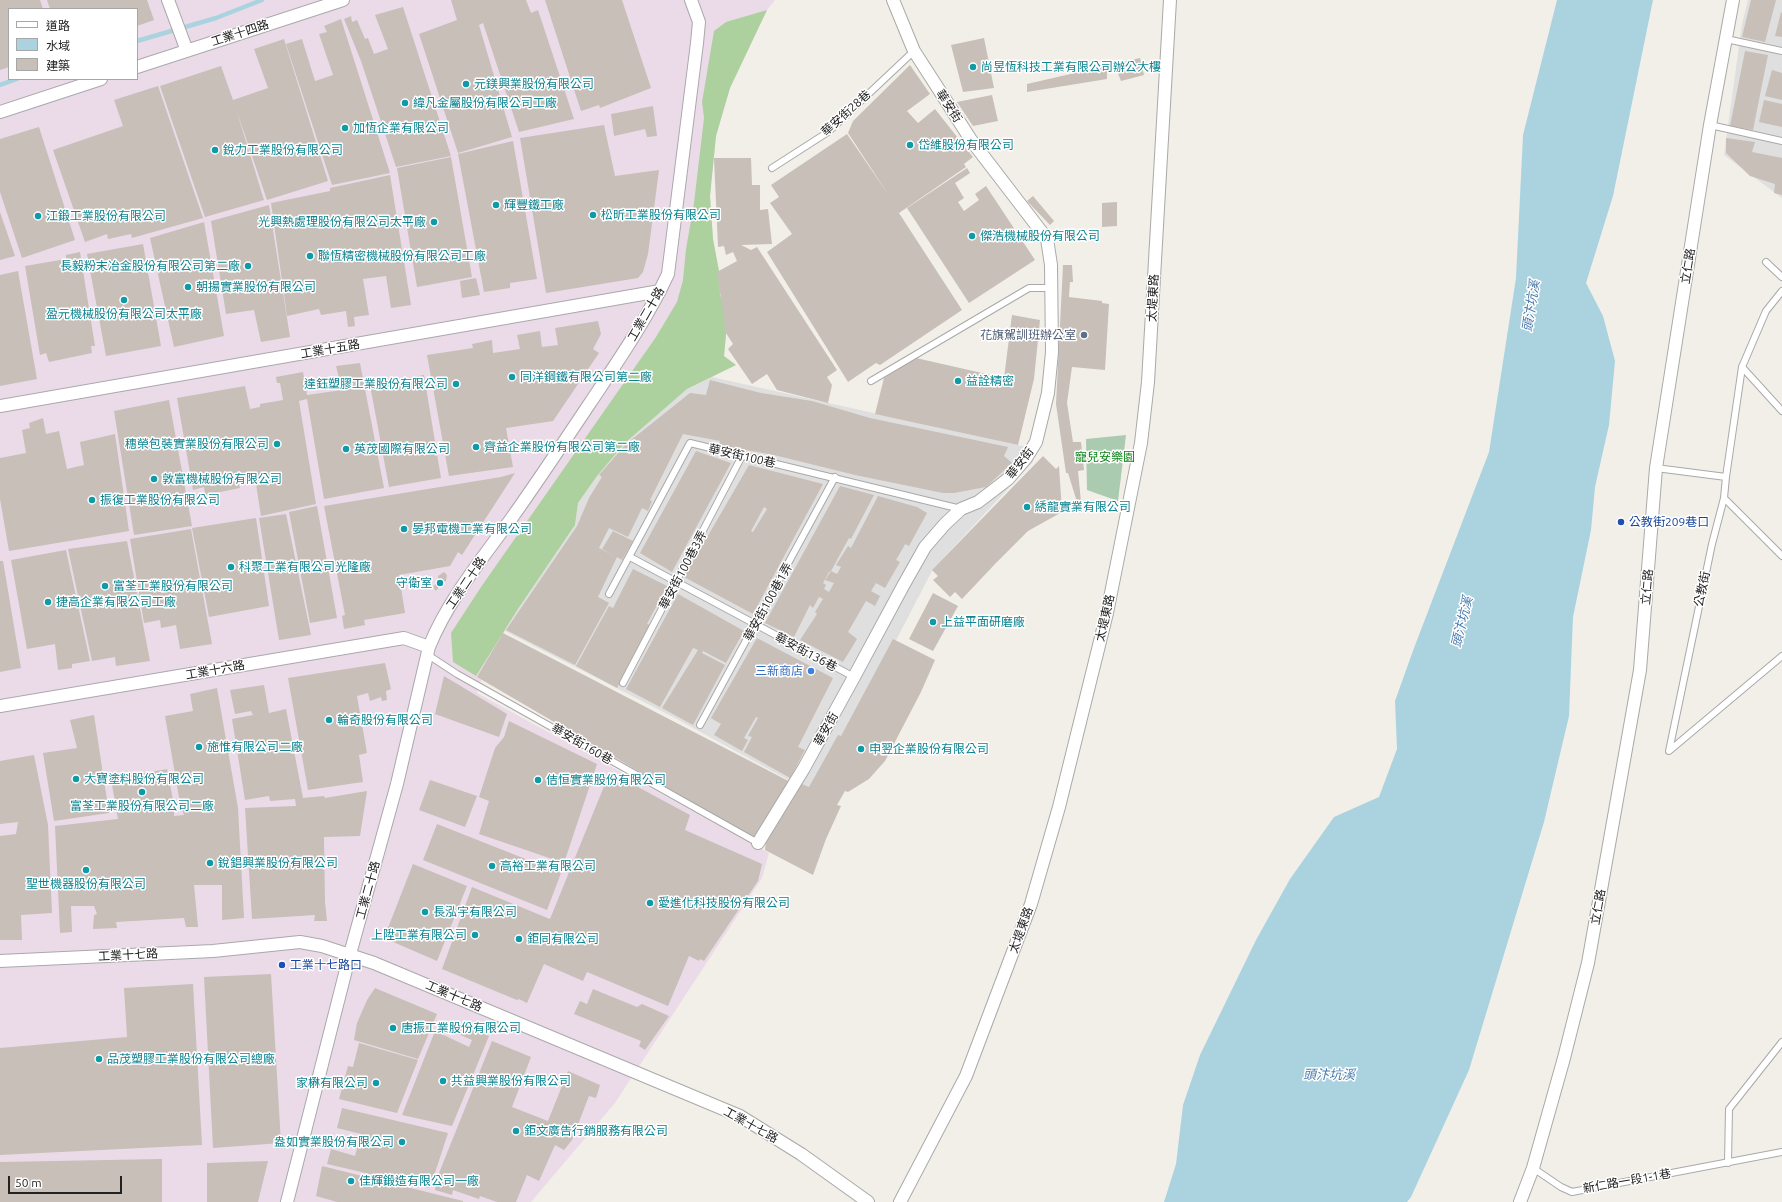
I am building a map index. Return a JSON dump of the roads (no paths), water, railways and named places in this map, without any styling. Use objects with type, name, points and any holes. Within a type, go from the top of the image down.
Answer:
[{"type":"street","points":[[168,0],[185,47]]},
{"type":"street","name":"工業十四路","points":[[138,67],[185,47],[343,0]]},
{"type":"street","name":"工業二十路","points":[[287,1202],[350,954],[397,784],[428,651],[435,632],[623,354],[660,291],[668,274],[699,22],[691,0]]},
{"type":"street","name":"華安街","points":[[758,843],[804,768],[903,586],[926,547],[945,524],[961,509],[978,502],[1008,479],[1026,458],[1036,442],[1048,393],[1052,352],[1051,265],[1047,239],[971,140],[914,51],[893,0]]},
{"type":"street","name":"太堤東路","points":[[900,1202],[966,1076],[1031,904],[1059,806],[1107,613],[1141,443],[1148,382],[1170,0]]},
{"type":"street","name":"立仁路","points":[[1520,1202],[1533,1168],[1562,1065],[1588,963],[1640,670],[1656,468],[1710,125],[1733,0]]},
{"type":"street","points":[[0,112],[98,80]]},
{"type":"street","name":"工業十五路","points":[[0,406],[660,291]]},
{"type":"street","name":"工業十六路","points":[[0,706],[404,638],[428,651]]},
{"type":"street","name":"工業十七路","points":[[0,961],[213,951],[300,942],[322,946],[350,954],[740,1116],[801,1154],[868,1202]]},
{"type":"lane","points":[[1726,39],[1782,51]]},
{"type":"lane","name":"華安街28巷","points":[[772,168],[828,132],[914,51]]},
{"type":"lane","points":[[1710,125],[1782,141]]},
{"type":"lane","points":[[1766,262],[1782,277]]},
{"type":"lane","points":[[872,381],[1029,288],[1051,288]]},
{"type":"lane","name":"公教街","points":[[1782,291],[1766,311],[1742,367],[1724,498],[1712,544],[1669,751],[1782,656]]},
{"type":"lane","points":[[1742,367],[1782,411]]},
{"type":"lane","name":"華安街100巷","points":[[609,594],[630,558],[690,443],[835,477],[961,509]]},
{"type":"lane","name":"華安街100巷3弄","points":[[623,683],[742,456]]},
{"type":"lane","points":[[1656,468],[1726,477]]},
{"type":"lane","name":"華安街100巷1弄","points":[[700,725],[835,477]]},
{"type":"lane","points":[[1724,498],[1782,556]]},
{"type":"lane","name":"華安街136巷","points":[[630,558],[854,677]]},
{"type":"lane","name":"華安街160巷","points":[[428,651],[457,674],[758,843]]},
{"type":"lane","points":[[1728,1163],[1729,1108],[1782,1042]]},
{"type":"lane","name":"新仁路一段1-1巷","points":[[1533,1168],[1561,1187],[1572,1192],[1782,1152]]},
{"type":"water","name":"頭汴坑溪","points":[[1557,0],[1653,0],[1613,196],[1586,283],[1603,316],[1615,361],[1609,425],[1595,487],[1591,530],[1573,617],[1569,716],[1544,822],[1469,1070],[1411,1197],[1407,1202],[1164,1202],[1176,1164],[1183,1105],[1200,1055],[1256,940],[1290,879],[1334,817],[1379,797],[1397,749],[1395,701],[1489,452],[1516,278],[1523,135]]},
{"type":"waterway","points":[[138,41],[216,18],[262,0]]},
{"type":"waterway","points":[[0,85],[14,80]]},
{"type":"place","name":"尚昱恆科技工業有限公司辦公大樓","points":[[973,67]]},
{"type":"place","name":"元鎂興業股份有限公司","points":[[466,84]]},
{"type":"place","name":"緯凡金屬股份有限公司工廠","points":[[405,103]]},
{"type":"place","name":"加恆企業有限公司","points":[[345,128]]},
{"type":"place","name":"岱維股份有限公司","points":[[910,145]]},
{"type":"place","name":"銳力工業股份有限公司","points":[[215,150]]},
{"type":"place","name":"輝豐鐵工廠","points":[[496,205]]},
{"type":"place","name":"松昕工業股份有限公司","points":[[593,215]]},
{"type":"place","name":"江鍛工業股份有限公司","points":[[38,216]]},
{"type":"place","name":"光興熱處理股份有限公司太平廠","points":[[434,222]]},
{"type":"place","name":"傑浩機械股份有限公司","points":[[972,236]]},
{"type":"place","name":"聯恆精密機械股份有限公司工廠","points":[[310,256]]},
{"type":"place","name":"長毅粉末冶金股份有限公司第二廠","points":[[248,266]]},
{"type":"place","name":"朝揚實業股份有限公司","points":[[188,287]]},
{"type":"place","name":"盈元機械股份有限公司太平廠","points":[[124,300]]},
{"type":"place","name":"花旗駕訓班辦公室","points":[[1084,335]]},
{"type":"place","name":"同洋鋼鐵有限公司第二廠","points":[[512,377]]},
{"type":"place","name":"益詮精密","points":[[958,381]]},
{"type":"place","name":"達鈺塑膠工業股份有限公司","points":[[456,384]]},
{"type":"place","name":"穗榮包裝實業股份有限公司","points":[[277,444]]},
{"type":"place","name":"齊益企業股份有限公司第二廠","points":[[476,447]]},
{"type":"place","name":"英茂國際有限公司","points":[[346,449]]},
{"type":"place","name":"敦富機械股份有限公司","points":[[154,479]]},
{"type":"place","name":"振復工業股份有限公司","points":[[92,500]]},
{"type":"place","name":"綉龍實業有限公司","points":[[1027,507]]},
{"type":"place","name":"公教街209巷口","points":[[1621,522]]},
{"type":"place","name":"晏邦電機工業有限公司","points":[[404,529]]},
{"type":"place","name":"科聚工業有限公司光隆廠","points":[[231,567]]},
{"type":"place","name":"守衛室","points":[[440,583]]},
{"type":"place","name":"富荃工業股份有限公司","points":[[105,586]]},
{"type":"place","name":"捷高企業有限公司工廠","points":[[48,602]]},
{"type":"place","name":"上益平面研磨廠","points":[[933,622]]},
{"type":"place","name":"三新商店","points":[[811,671]]},
{"type":"place","name":"輪奇股份有限公司","points":[[329,720]]},
{"type":"place","name":"施惟有限公司二廠","points":[[199,747]]},
{"type":"place","name":"申翌企業股份有限公司","points":[[861,749]]},
{"type":"place","name":"大寶塗料股份有限公司","points":[[76,779]]},
{"type":"place","name":"佶恒實業股份有限公司","points":[[538,780]]},
{"type":"place","name":"富荃工業股份有限公司二廠","points":[[142,792]]},
{"type":"place","name":"銳錩興業股份有限公司","points":[[210,863]]},
{"type":"place","name":"高裕工業有限公司","points":[[492,866]]},
{"type":"place","name":"聖世機器股份有限公司","points":[[86,870]]},
{"type":"place","name":"愛進化科技股份有限公司","points":[[650,903]]},
{"type":"place","name":"長泓宇有限公司","points":[[425,912]]},
{"type":"place","name":"上陞工業有限公司","points":[[475,935]]},
{"type":"place","name":"鉅同有限公司","points":[[519,939]]},
{"type":"place","name":"工業十七路口","points":[[282,965]]},
{"type":"place","name":"唐振工業股份有限公司","points":[[393,1028]]},
{"type":"place","name":"品茂塑膠工業股份有限公司總廠","points":[[99,1059]]},
{"type":"place","name":"共益興業股份有限公司","points":[[443,1081]]},
{"type":"place","name":"家楙有限公司","points":[[376,1083]]},
{"type":"place","name":"鉅文廣告行銷服務有限公司","points":[[516,1131]]},
{"type":"place","name":"盎如實業股份有限公司","points":[[402,1142]]},
{"type":"place","name":"佳輝鍛造有限公司一廠","points":[[351,1181]]},
{"type":"park label","name":"寵兒安樂園","points":[[1105,457]]}]
